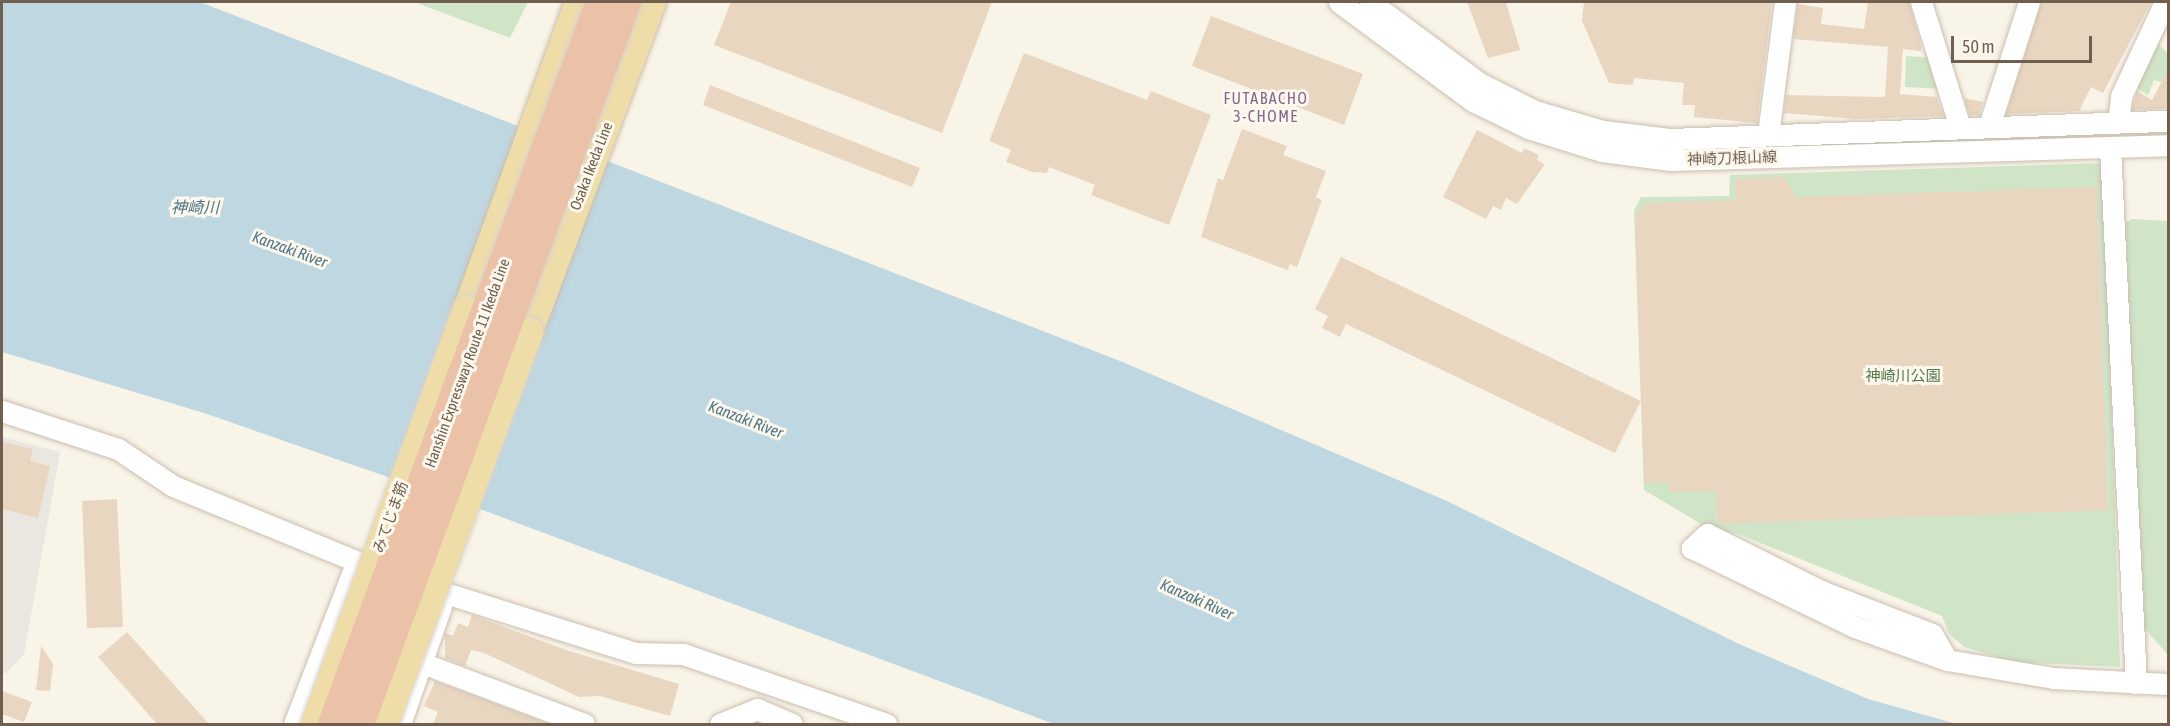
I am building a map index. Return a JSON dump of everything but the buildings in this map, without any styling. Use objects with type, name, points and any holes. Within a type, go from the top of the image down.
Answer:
[{"type":"highway","name":"Hanshin Expressway Route 11 Ikeda Line","points":[[333,724],[601,2]]},
{"type":"highway","name":"Hanshin Expressway Route 11 Ikeda Line","points":[[359,724],[626,2]]},
{"type":"main road","name":"みてじま筋","points":[[314,724],[578,2]]},
{"type":"main road","name":"Osaka Ikeda Line","points":[[384,724],[652,2]]},
{"type":"street","name":"神崎刀根山線","points":[[1339,2],[1473,101],[1528,128],[1602,151],[1670,160],[2169,145]]},
{"type":"street","name":"神崎刀根山線","points":[[1370,2],[1481,84],[1534,111],[1603,131],[1670,139],[2169,121]]},
{"type":"street","points":[[1768,135],[1785,2]]},
{"type":"street","points":[[1921,2],[1960,127]]},
{"type":"street","points":[[1989,126],[2029,2]]},
{"type":"street","points":[[2118,122],[2121,96],[2165,2]]},
{"type":"street","points":[[2110,148],[2136,682]]},
{"type":"street","points":[[2,411],[118,449],[173,486],[356,563],[445,594],[636,654],[683,654],[886,724]]},
{"type":"street","points":[[1692,548],[1855,627],[1947,660],[2052,678],[2169,684]]},
{"type":"street","points":[[294,724],[356,563]]},
{"type":"street","points":[[400,724],[445,594]]},
{"type":"street","points":[[422,663],[574,722]]},
{"type":"street","points":[[724,724],[758,709],[792,724]]},
{"type":"shaded area","points":[[2,437],[60,452],[24,654],[6,673],[2,673]]},
{"type":"green space","points":[[414,2],[528,2],[510,38]]},
{"type":"green space","points":[[2156,41],[2168,54],[2168,84],[2154,80],[2148,95],[2132,85]]},
{"type":"green space","points":[[1906,56],[1933,58],[1943,89],[1905,87]]},
{"type":"green space","name":"神崎川公園","points":[[2104,163],[2120,667],[2014,662],[1964,647],[1949,634],[1942,616],[1738,534],[1711,530],[1644,490],[1634,211],[1641,197],[1729,196],[1730,175]]},
{"type":"green space","points":[[2132,219],[2168,221],[2168,655],[2143,627],[2123,224]]},
{"type":"water","name":"神崎川","points":[[2,2],[200,2],[1125,363],[1447,501],[1739,644],[1868,699],[1957,724],[1054,724],[480,509],[204,413],[2,352]]},
{"type":"district","name":"FUTABACHO 3-CHOME","points":[[1266,107]]},
{"type":"water label","name":"Kanzaki River","points":[[290,249]]},
{"type":"water label","name":"Kanzaki River","points":[[746,419]]},
{"type":"water label","name":"Kanzaki River","points":[[1197,599]]}]
